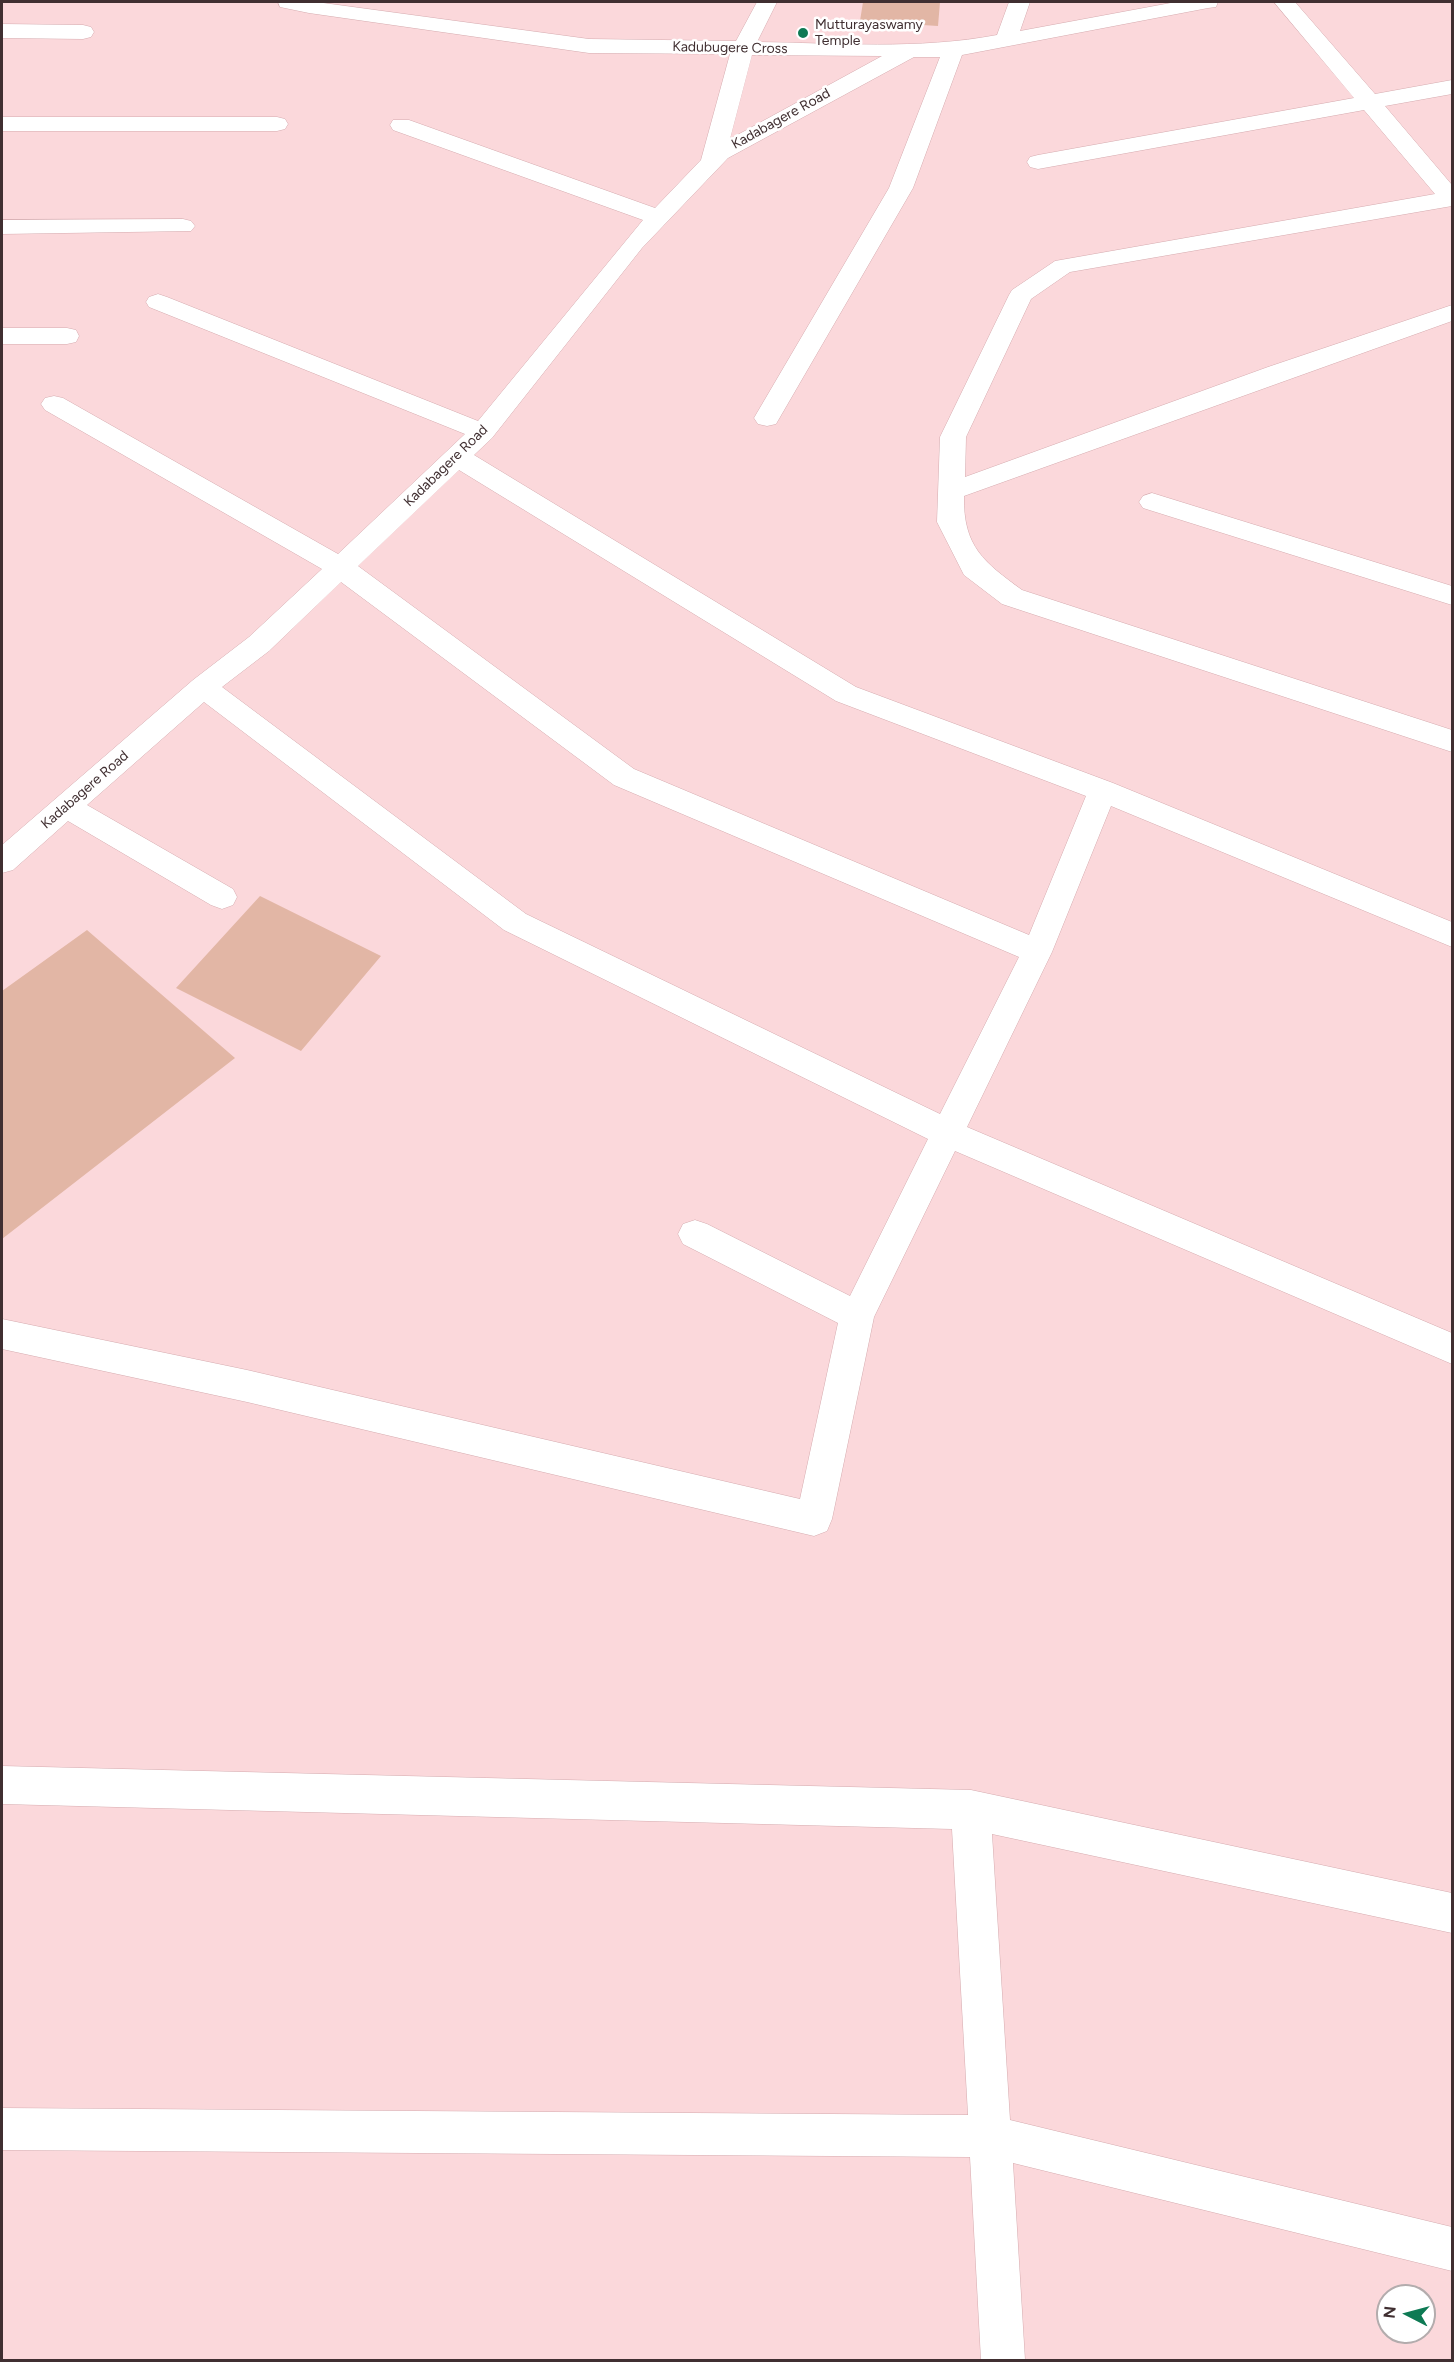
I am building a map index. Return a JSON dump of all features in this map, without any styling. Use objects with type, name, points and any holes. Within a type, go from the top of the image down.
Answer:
[{"type":"street","name":"Kadubugere Cross","points":[[288,2],[394,10],[589,46],[909,50],[953,50],[1208,2]]},
{"type":"street","points":[[712,161],[743,48],[767,2]]},
{"type":"street","points":[[1006,40],[1018,2]]},
{"type":"street","points":[[1284,2],[1452,199]]},
{"type":"street","points":[[2,31],[83,32]]},
{"type":"street","name":"Kadabagere Road","points":[[2,862],[203,687],[259,644],[483,432],[634,243],[720,153],[909,50]]},
{"type":"street","points":[[767,418],[901,188],[953,50]]},
{"type":"street","points":[[1038,162],[1368,100],[1452,87]]},
{"type":"street","points":[[2,124],[277,124]]},
{"type":"street","points":[[400,125],[658,217]]},
{"type":"street","points":[[1452,199],[1063,266],[1021,295],[953,437],[950,522],[974,568],[1012,597],[1452,741]]},
{"type":"street","points":[[2,227],[183,226]]},
{"type":"street","points":[[158,302],[483,432]]},
{"type":"street","points":[[951,491],[1276,373],[1452,313]]},
{"type":"street","points":[[2,336],[67,336]]},
{"type":"street","points":[[54,404],[340,567],[624,777],[1037,952]]},
{"type":"street","points":[[457,457],[846,694],[1103,791],[1452,934]]},
{"type":"street","points":[[1152,502],[1452,596]]},
{"type":"street","points":[[203,687],[515,922],[948,1133],[1452,1349]]},
{"type":"street","points":[[2,1334],[247,1386],[814,1519],[857,1316],[1037,952],[1103,791]]},
{"type":"street","points":[[67,807],[222,897]]},
{"type":"street","points":[[695,1234],[857,1316]]},
{"type":"street","points":[[2,1785],[971,1810],[1452,1913]]},
{"type":"street","points":[[971,1810],[1003,2361]]},
{"type":"street","points":[[2,2129],[990,2136],[1452,2249]]},
{"type":"building","points":[[863,2],[940,2],[938,26],[860,21]]},
{"type":"building","points":[[260,896],[381,956],[301,1051],[176,988]]},
{"type":"building","points":[[87,930],[235,1058],[2,1239],[2,991]]},
{"type":"place","name":"Mutturayaswamy Temple","points":[[803,33]]}]
